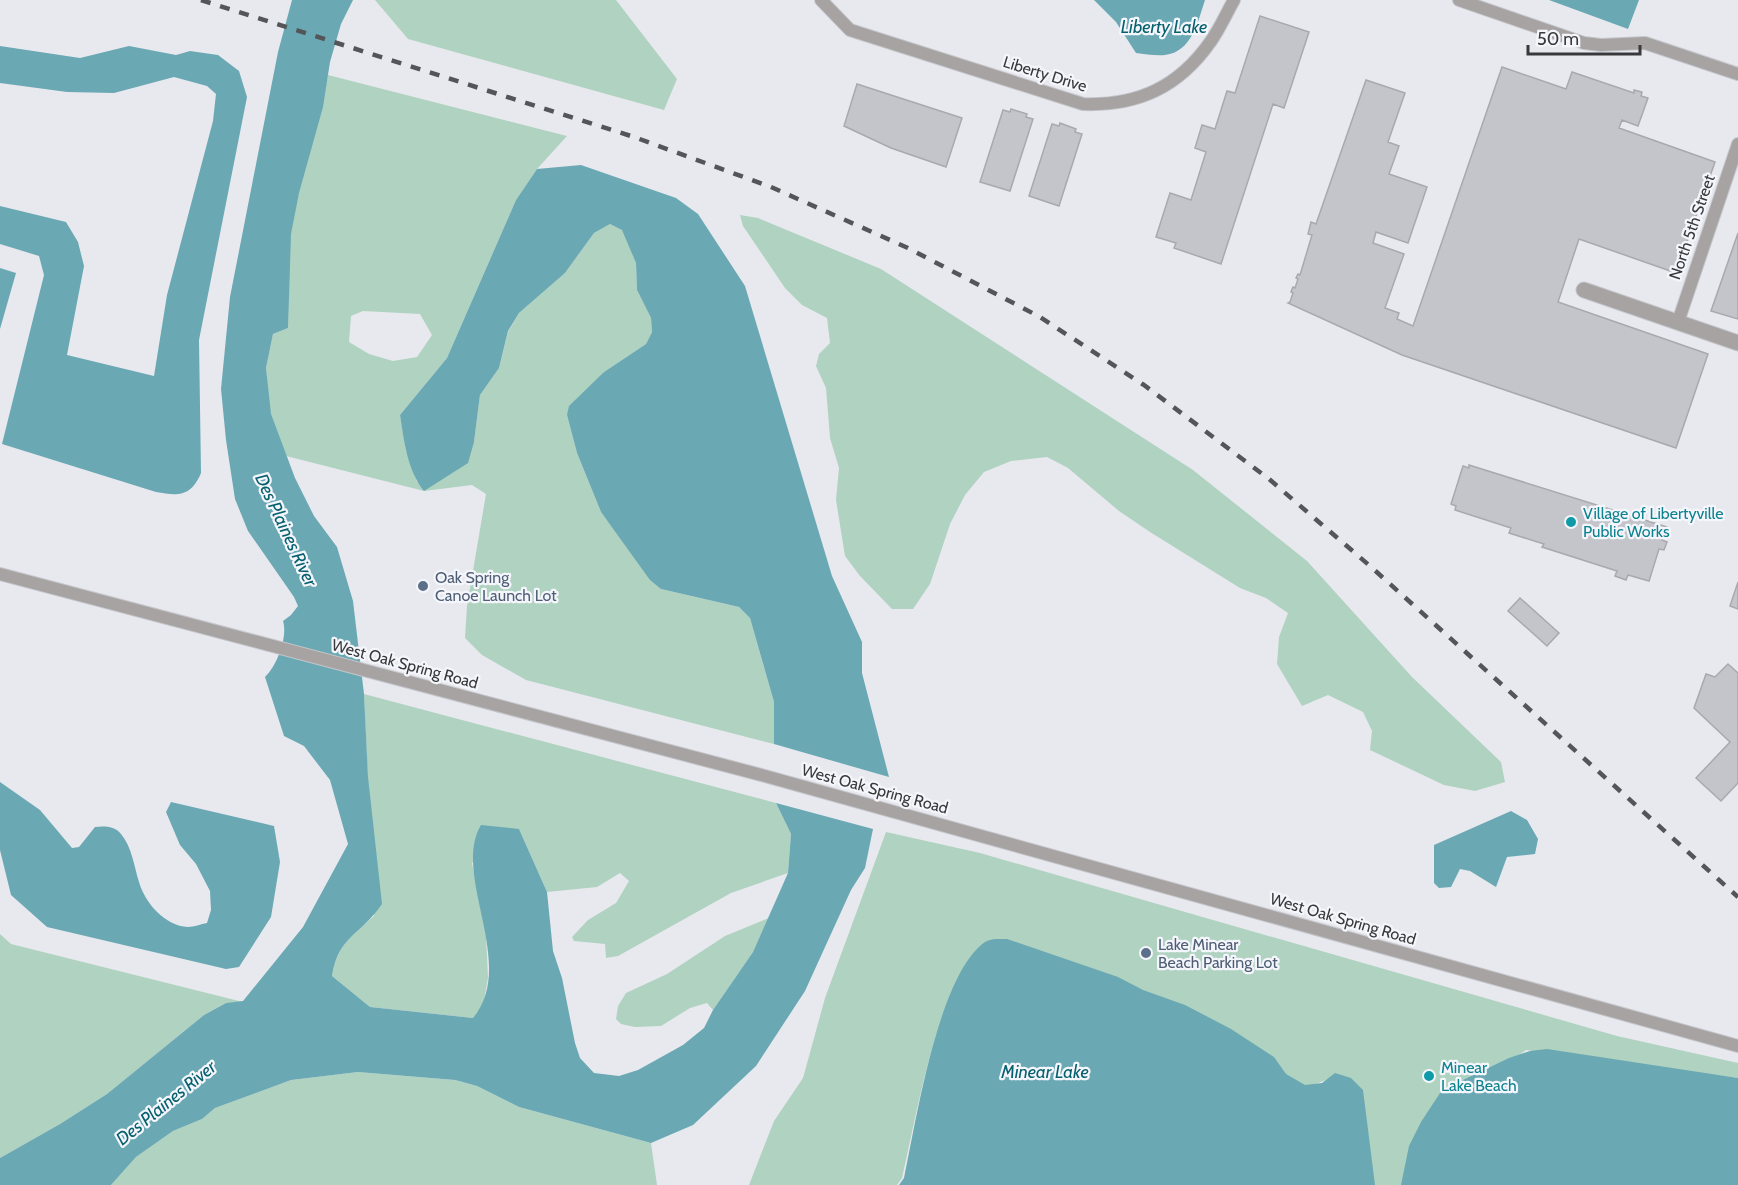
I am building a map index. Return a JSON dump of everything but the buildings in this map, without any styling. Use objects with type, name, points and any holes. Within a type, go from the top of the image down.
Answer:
[{"type":"street","name":"Liberty Drive","points":[[821,0],[850,30],[1083,104],[1106,105],[1132,100],[1177,79],[1211,41],[1234,0]]},
{"type":"street","points":[[1459,0],[1575,40],[1601,45],[1644,43],[1738,74]]},
{"type":"street","name":"North 5th Street","points":[[1678,322],[1738,144]]},
{"type":"street","points":[[1584,290],[1738,343]]},
{"type":"street","name":"West Oak Spring Road","points":[[0,574],[890,810],[1738,1046]]},
{"type":"green space","points":[[375,0],[616,0],[677,79],[664,110],[408,39]]},
{"type":"green space","points":[[328,75],[567,136],[537,169],[516,200],[447,358],[400,415],[406,450],[417,482],[474,442],[480,395],[499,368],[508,332],[519,313],[565,273],[594,233],[610,224],[623,230],[636,263],[637,290],[651,318],[652,332],[646,344],[604,372],[567,415],[577,453],[601,512],[661,589],[739,607],[750,618],[774,702],[774,744],[526,680],[482,655],[465,638],[467,606],[486,494],[472,485],[424,491],[286,456],[270,414],[266,368],[273,334],[288,328],[289,244]],"holes":[[[363,311],[420,314],[432,335],[417,357],[393,361],[369,354],[349,342],[351,316]]]},
{"type":"green space","points":[[740,215],[758,218],[881,269],[1193,470],[1307,561],[1412,677],[1501,762],[1505,782],[1475,791],[1444,785],[1370,750],[1372,731],[1363,712],[1328,695],[1302,706],[1277,664],[1279,637],[1288,613],[1266,598],[1240,588],[1150,532],[1119,511],[1068,468],[1047,457],[1011,461],[984,472],[965,495],[950,524],[930,584],[913,609],[892,609],[860,576],[845,556],[836,500],[839,468],[830,438],[826,388],[816,366],[819,354],[830,343],[827,318],[802,305],[785,288],[743,226]]},
{"type":"green space","points":[[364,694],[776,803],[791,834],[788,873],[731,893],[618,956],[606,958],[605,944],[574,941],[572,937],[588,920],[616,903],[629,881],[620,873],[597,887],[547,892],[519,829],[472,863],[486,935],[488,978],[483,1006],[473,1018],[370,1007],[332,976],[334,965],[342,948],[352,935],[374,916]]},
{"type":"green space","points":[[886,832],[980,853],[1617,1036],[1738,1063],[1738,1078],[1526,1050],[1474,1087],[1409,1185],[1372,1185],[1331,1078],[1313,1085],[1299,1085],[971,956],[957,981],[936,1036],[902,1178],[897,1185],[749,1185],[774,1121],[803,1078],[825,998]]},
{"type":"green space","points":[[769,918],[753,952],[713,1010],[707,1003],[690,1008],[661,1026],[635,1027],[621,1024],[616,1019],[618,1006],[626,993],[667,974],[725,936]]},
{"type":"green space","points":[[0,934],[11,944],[243,1002],[226,1003],[204,1015],[107,1094],[0,1158]]},
{"type":"green space","points":[[358,1072],[454,1080],[477,1086],[519,1107],[651,1143],[657,1185],[111,1185],[136,1157],[173,1131],[202,1119],[215,1108],[291,1080]]},
{"type":"water","name":"Des Plaines River","points":[[292,0],[353,0],[341,24],[330,62],[323,107],[299,193],[291,234],[288,328],[273,334],[266,368],[271,414],[295,478],[314,516],[337,547],[353,601],[364,694],[368,777],[382,904],[345,944],[335,963],[332,976],[370,1007],[473,1018],[485,996],[489,972],[487,946],[473,869],[474,845],[481,825],[519,829],[547,892],[553,951],[562,978],[580,1058],[594,1073],[619,1076],[638,1070],[683,1045],[704,1028],[713,1010],[753,952],[788,873],[791,834],[776,803],[873,829],[865,868],[851,890],[805,991],[756,1066],[693,1125],[651,1143],[519,1107],[477,1086],[455,1080],[358,1072],[291,1080],[215,1108],[202,1119],[173,1131],[136,1157],[111,1185],[0,1185],[0,1158],[107,1094],[204,1015],[226,1003],[243,1001],[303,927],[348,844],[330,780],[304,746],[284,736],[265,677],[274,666],[283,643],[283,621],[298,606],[248,531],[235,499],[221,389],[230,297],[278,52]]},
{"type":"water","name":"Liberty Lake","points":[[1094,0],[1205,0],[1188,42],[1174,53],[1158,55],[1136,53],[1116,22]]},
{"type":"water","points":[[1549,0],[1639,0],[1628,29]]},
{"type":"water","points":[[0,46],[80,58],[129,46],[176,55],[190,51],[218,55],[239,71],[247,97],[199,340],[201,473],[188,491],[177,494],[156,492],[2,444],[44,275],[39,256],[0,244],[0,206],[66,222],[78,242],[84,266],[67,355],[154,376],[167,295],[213,121],[216,94],[207,86],[174,77],[114,93],[67,92],[0,83]]},
{"type":"water","points":[[581,165],[676,198],[698,214],[745,286],[832,576],[862,642],[862,673],[889,777],[774,744],[774,702],[750,618],[739,607],[661,589],[650,580],[601,512],[577,453],[567,415],[569,406],[604,372],[646,344],[652,332],[651,318],[637,290],[636,263],[622,230],[610,224],[594,233],[565,273],[519,313],[508,331],[499,368],[480,395],[474,442],[468,463],[424,491],[418,483],[407,454],[400,415],[447,358],[516,200],[537,169]]},
{"type":"water","points":[[0,268],[16,273],[0,329]]},
{"type":"water","points":[[0,782],[40,810],[72,848],[79,847],[95,827],[109,827],[119,831],[128,845],[146,898],[164,918],[180,926],[193,927],[207,923],[211,910],[210,891],[196,864],[180,845],[166,812],[171,802],[274,826],[280,862],[271,917],[239,967],[226,969],[47,927],[11,895],[0,850]]},
{"type":"water","points":[[1511,811],[1527,820],[1538,839],[1535,854],[1507,857],[1496,887],[1470,871],[1460,869],[1451,887],[1439,888],[1434,883],[1434,845]]},
{"type":"water","name":"Minear Lake","points":[[993,939],[1007,939],[1118,977],[1143,990],[1185,1005],[1231,1029],[1274,1057],[1286,1074],[1305,1085],[1322,1083],[1335,1073],[1351,1078],[1363,1090],[1375,1185],[899,1185],[904,1178],[931,1051],[954,985],[969,959],[985,942]]},
{"type":"water","points":[[1547,1049],[1738,1078],[1738,1185],[1401,1185],[1409,1146],[1421,1122],[1442,1090],[1509,1058],[1530,1051]]},
{"type":"railway","points":[[201,0],[634,137],[771,187],[908,248],[1040,317],[1144,385],[1269,479],[1370,566],[1738,897]]},
{"type":"place","name":"Village of Libertyville Public Works","points":[[1571,522]]},
{"type":"place","name":"Oak Spring Canoe Launch Lot","points":[[423,586]]},
{"type":"place","name":"Lake Minear Beach Parking Lot","points":[[1146,953]]},
{"type":"place","name":"Minear Lake Beach","points":[[1429,1076]]}]
